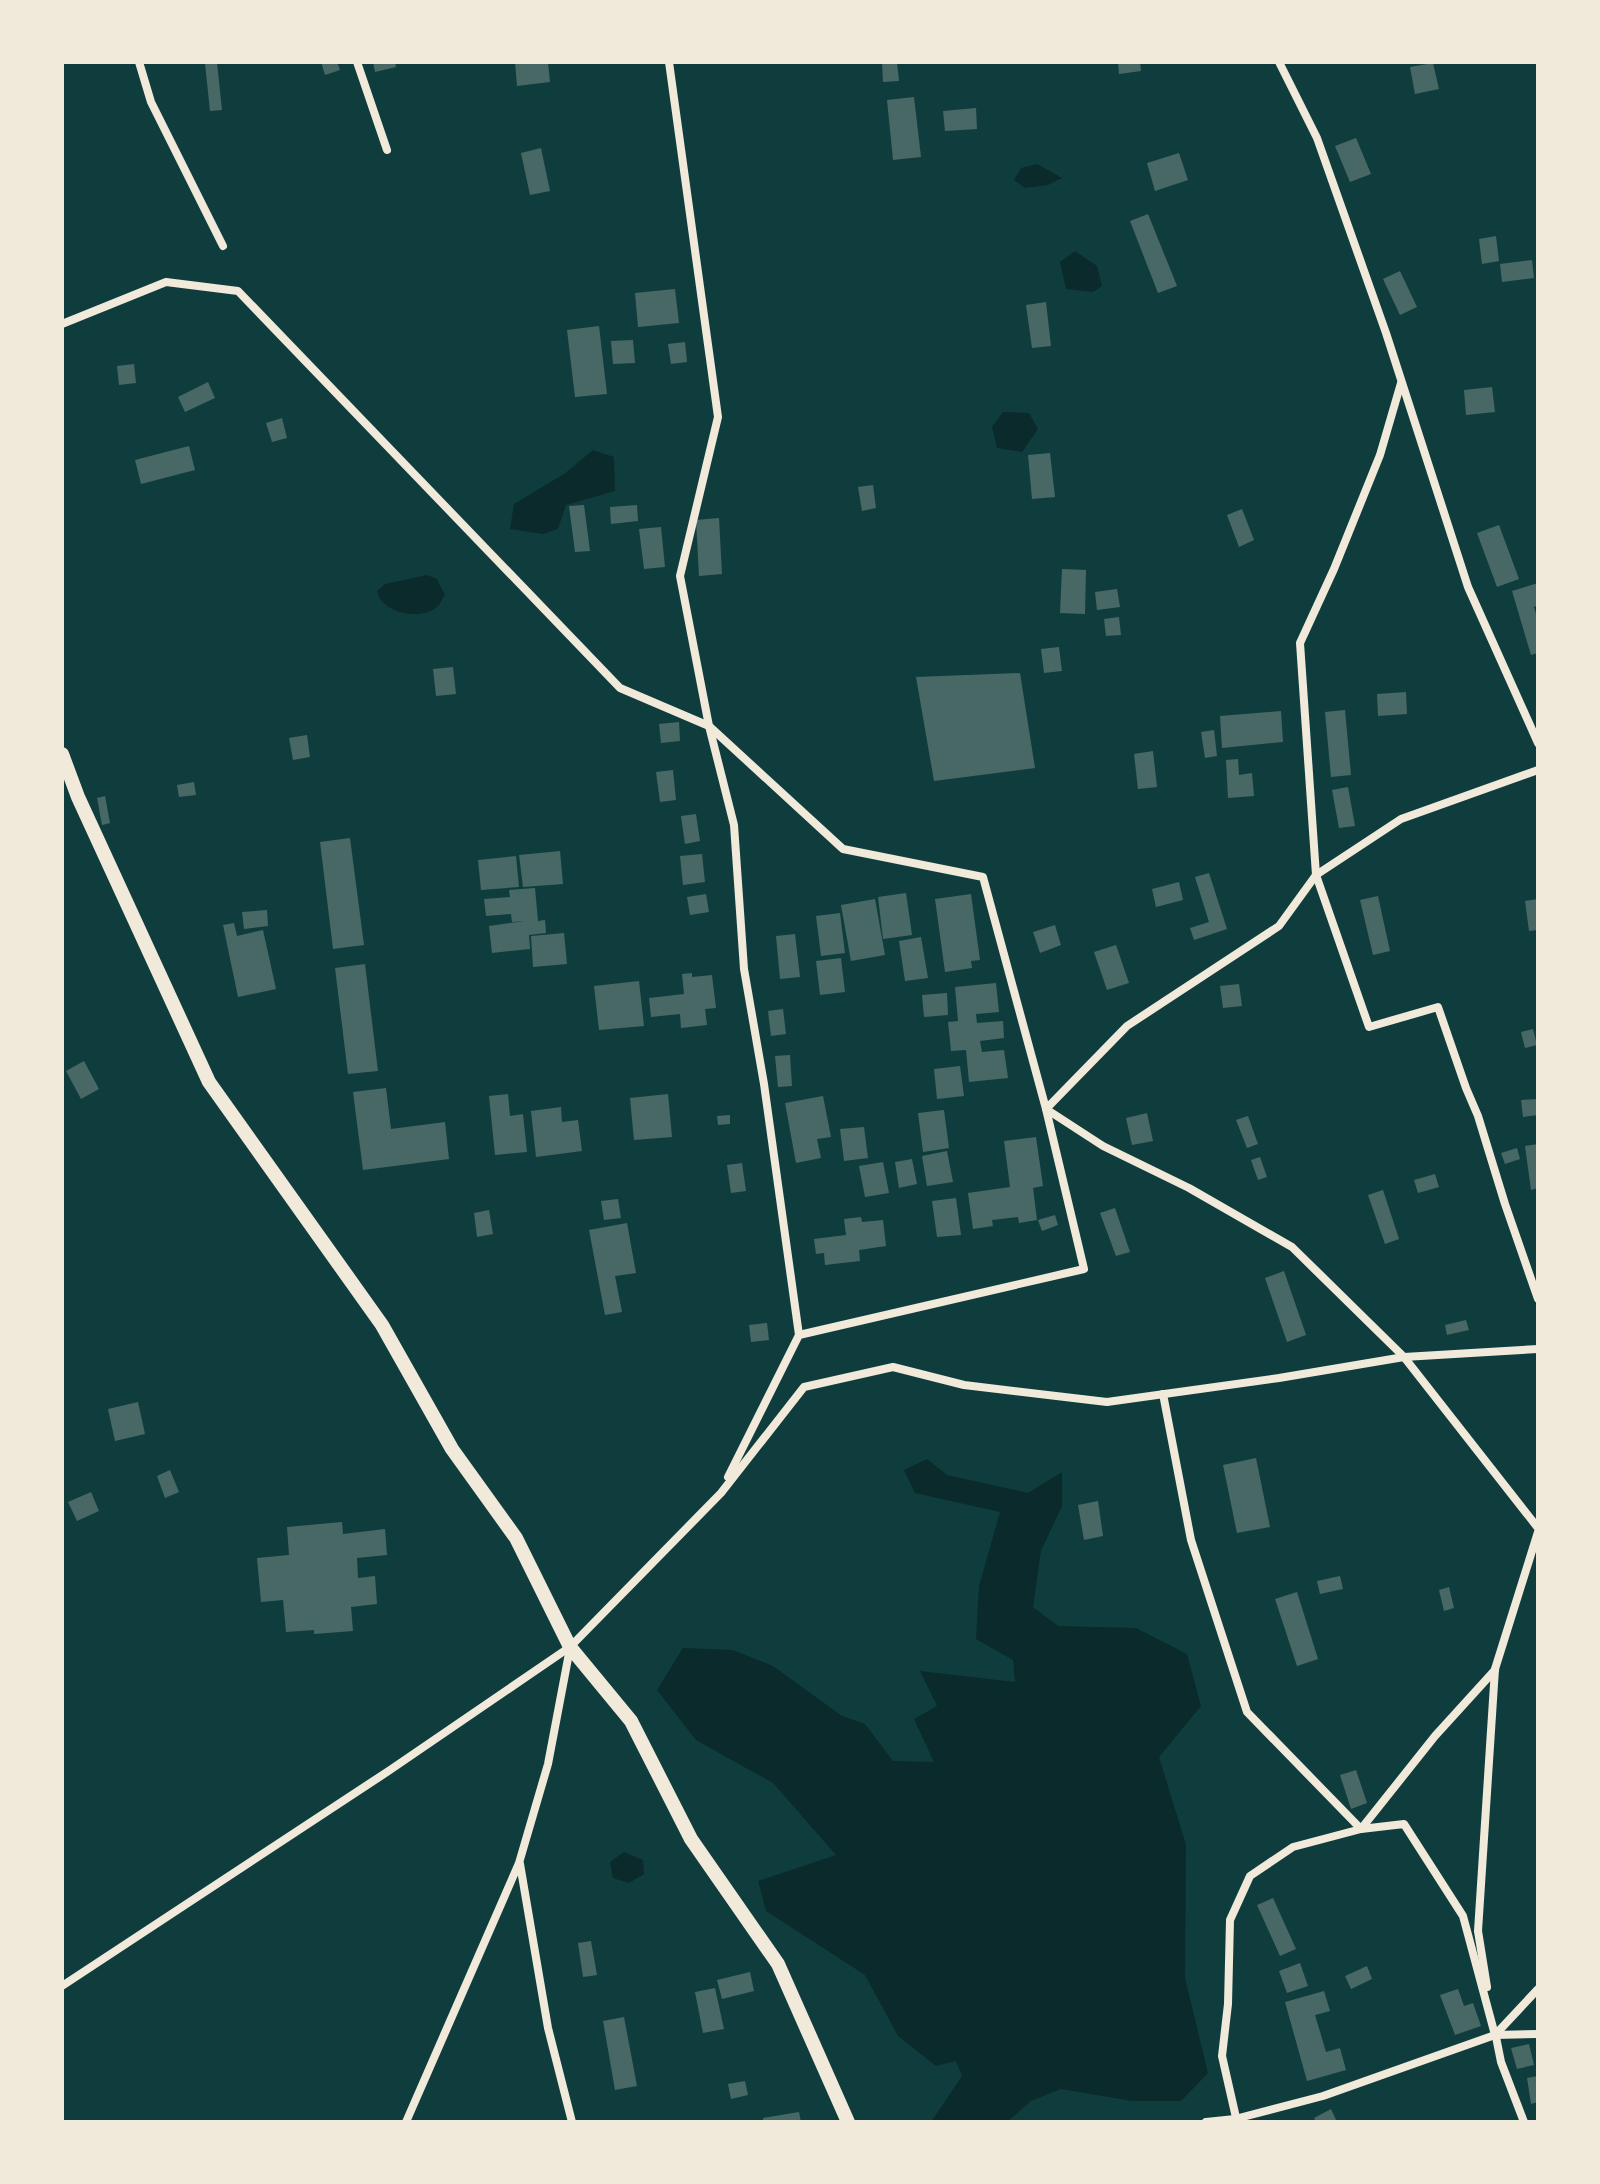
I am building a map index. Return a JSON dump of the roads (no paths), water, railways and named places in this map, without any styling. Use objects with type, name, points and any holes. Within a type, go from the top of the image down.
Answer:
[{"type":"street","points":[[139,62],[151,102],[223,246]]},
{"type":"street","points":[[357,62],[387,150]]},
{"type":"street","points":[[669,62],[718,417],[680,576],[709,726],[734,825],[744,969],[764,1084],[799,1335],[721,1493]]},
{"type":"street","points":[[1279,62],[1317,138],[1468,587],[1538,743]]},
{"type":"street","points":[[62,324],[166,282],[238,291],[620,688],[709,726],[843,849],[983,877],[1046,1109],[1084,1269],[799,1335]]},
{"type":"street","points":[[1401,383],[1380,455],[1300,643],[1316,875],[1369,1027],[1438,1007],[1478,1116],[1538,1299]]},
{"type":"street","points":[[62,754],[78,797],[209,1082],[382,1325],[452,1449],[516,1538],[570,1647],[631,1721],[691,1839],[778,1964],[848,2122]]},
{"type":"street","points":[[1046,1109],[1127,1026],[1279,926],[1316,875],[1401,819],[1538,770]]},
{"type":"street","points":[[1046,1109],[1103,1146],[1189,1188],[1292,1247],[1404,1357],[1538,1530],[1495,1669],[1478,1931],[1495,2035]]},
{"type":"street","points":[[62,1986],[570,1647],[721,1493],[804,1387],[893,1367],[964,1385],[1107,1402],[1404,1357],[1538,1349]]},
{"type":"street","points":[[1163,1394],[1191,1540],[1247,1712],[1361,1829]]},
{"type":"street","points":[[406,2122],[519,1863],[548,1764],[570,1647]]},
{"type":"street","points":[[1361,1829],[1435,1736],[1495,1669]]},
{"type":"street","points":[[1236,2121],[1222,2056],[1228,2004],[1230,1920],[1250,1876],[1293,1847],[1361,1829],[1404,1824],[1463,1916],[1501,2062],[1524,2122]]},
{"type":"street","points":[[519,1863],[548,2028],[572,2122]]},
{"type":"street","points":[[1495,2035],[1538,1989]]},
{"type":"street","points":[[1206,2122],[1236,2121],[1323,2096],[1495,2035],[1538,2034]]},
{"type":"water","points":[[1037,164],[1062,178],[1048,185],[1025,188],[1014,180],[1021,168]]},
{"type":"water","points":[[1075,251],[1097,266],[1102,286],[1093,292],[1066,289],[1060,262]]},
{"type":"water","points":[[1003,412],[1029,413],[1038,429],[1022,452],[997,448],[992,427]]},
{"type":"water","points":[[593,450],[614,457],[615,491],[566,505],[558,529],[543,534],[510,529],[514,504],[564,474]]},
{"type":"water","points":[[427,575],[437,579],[445,595],[431,611],[403,613],[380,599],[377,591],[385,584]]},
{"type":"water","points":[[927,1459],[947,1475],[1028,1493],[1062,1472],[1062,1506],[1041,1551],[1033,1607],[1058,1626],[1136,1628],[1187,1654],[1201,1706],[1159,1757],[1186,1845],[1185,1978],[1208,2073],[1181,2101],[1132,2101],[1061,2089],[1031,2101],[1007,2122],[931,2122],[962,2076],[956,2061],[936,2066],[898,2036],[865,1975],[766,1911],[758,1881],[836,1855],[773,1783],[696,1740],[657,1690],[683,1648],[733,1650],[773,1666],[842,1716],[865,1724],[893,1761],[934,1762],[914,1719],[937,1706],[920,1671],[1015,1682],[1013,1660],[976,1639],[979,1586],[1000,1512],[915,1493],[904,1470]]},
{"type":"water","points":[[624,1852],[643,1860],[644,1874],[629,1883],[613,1878],[610,1862]]}]
